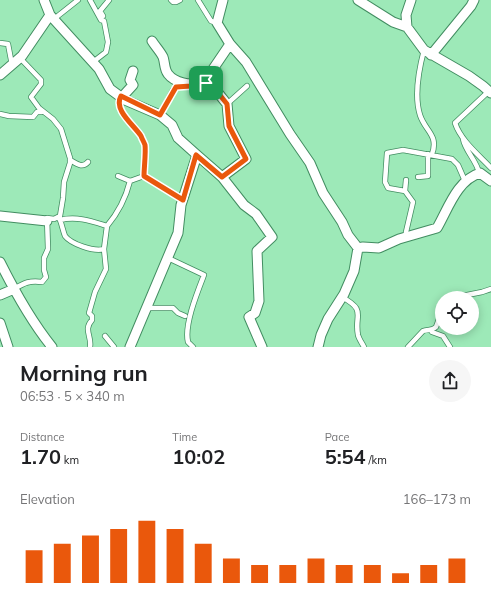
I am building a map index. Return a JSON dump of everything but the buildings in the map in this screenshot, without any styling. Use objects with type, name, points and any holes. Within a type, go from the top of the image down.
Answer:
[{"type":"street","points":[[44,0],[52,17],[99,69],[110,89],[121,97],[160,115],[172,124],[178,138],[222,177],[244,205],[256,214],[272,237],[257,251],[259,301],[255,313],[249,317],[262,347]]},
{"type":"street","points":[[223,0],[217,23],[230,44],[246,62],[290,134],[310,163],[323,193],[342,222],[348,235],[358,248],[354,271],[342,297],[328,319],[321,335],[318,347]]},
{"type":"street","points":[[358,0],[393,22],[407,28],[428,53],[469,76],[490,92]]},
{"type":"street","points":[[407,28],[406,15],[411,0]]},
{"type":"street","points":[[428,53],[471,6],[474,0]]},
{"type":"street","points":[[0,75],[20,58],[52,17]]},
{"type":"street","points":[[152,41],[163,57],[168,74],[177,81],[185,84],[198,83],[204,80],[230,44]]},
{"type":"street","points":[[121,97],[133,86],[130,80],[133,71]]},
{"type":"street","points":[[211,72],[206,85],[219,94],[227,104],[229,126],[246,159],[222,177]]},
{"type":"street","points":[[130,347],[178,233],[181,205],[196,155]]},
{"type":"street","points":[[358,248],[379,248],[406,237],[437,228],[452,200],[465,182],[473,175],[488,174]]},
{"type":"street","points":[[0,216],[47,221]]},
{"type":"street","points":[[0,262],[14,289],[52,347]]},
{"type":"street","points":[[0,295],[14,289]]},
{"type":"street","points":[[0,323],[8,347]]},
{"type":"lane","points":[[52,17],[78,0]]},
{"type":"lane","points":[[90,0],[101,20],[104,21]]},
{"type":"lane","points":[[93,62],[106,52],[108,42],[104,18],[100,10],[108,0]]},
{"type":"lane","points":[[171,0],[176,2],[180,0]]},
{"type":"lane","points":[[198,0],[211,21],[217,23]]},
{"type":"lane","points":[[0,43],[8,44],[12,65]]},
{"type":"lane","points":[[418,177],[428,176],[430,154],[434,143],[432,134],[420,116],[419,109],[418,76],[428,53]]},
{"type":"lane","points":[[20,58],[42,80],[41,84],[31,96],[42,112],[53,119],[61,129],[70,160],[64,182],[59,219],[64,234],[70,240],[90,249],[104,249]]},
{"type":"lane","points":[[160,115],[176,87],[191,86],[193,84]]},
{"type":"lane","points":[[227,104],[247,86]]},
{"type":"lane","points":[[488,174],[457,129],[455,123],[490,92]]},
{"type":"lane","points":[[121,97],[119,105],[123,113],[140,135],[145,145],[144,176]]},
{"type":"lane","points":[[0,114],[9,116],[32,116],[37,112],[42,112]]},
{"type":"lane","points":[[463,138],[464,145],[478,169],[488,174]]},
{"type":"lane","points":[[405,191],[388,188],[385,182],[387,154],[404,150],[452,159],[458,164],[465,182]]},
{"type":"lane","points":[[70,160],[82,165],[88,162]]},
{"type":"lane","points":[[118,176],[130,181],[144,176]]},
{"type":"lane","points":[[144,176],[183,200]]},
{"type":"lane","points":[[406,180],[405,191],[413,202],[406,237]]},
{"type":"lane","points":[[90,347],[91,343],[87,329],[92,320],[92,316],[89,313],[95,292],[106,269],[104,249],[107,226],[112,220],[126,194],[130,181]]},
{"type":"lane","points":[[14,289],[27,281],[42,282],[46,277],[44,270],[44,258],[48,249],[47,218],[80,218],[107,226]]},
{"type":"lane","points":[[168,258],[204,275],[196,296],[187,330],[188,342],[193,347]]},
{"type":"lane","points":[[479,293],[491,289]]},
{"type":"lane","points":[[342,297],[356,307],[358,312],[358,334],[364,347]]},
{"type":"lane","points":[[147,307],[173,308],[178,313],[185,316]]},
{"type":"lane","points":[[408,347],[423,331],[431,330],[435,328]]},
{"type":"lane","points":[[431,330],[432,332],[443,336],[450,347]]},
{"type":"lane","points":[[105,336],[114,347]]},
{"type":"route","points":[[211,72],[206,83],[206,85],[219,94],[227,104],[229,126],[246,159],[222,177],[196,155],[183,200],[144,176],[145,145],[140,135],[123,113],[119,105],[119,100],[121,96],[126,100],[160,115],[176,87],[191,86],[198,83],[204,80],[211,72]]}]
